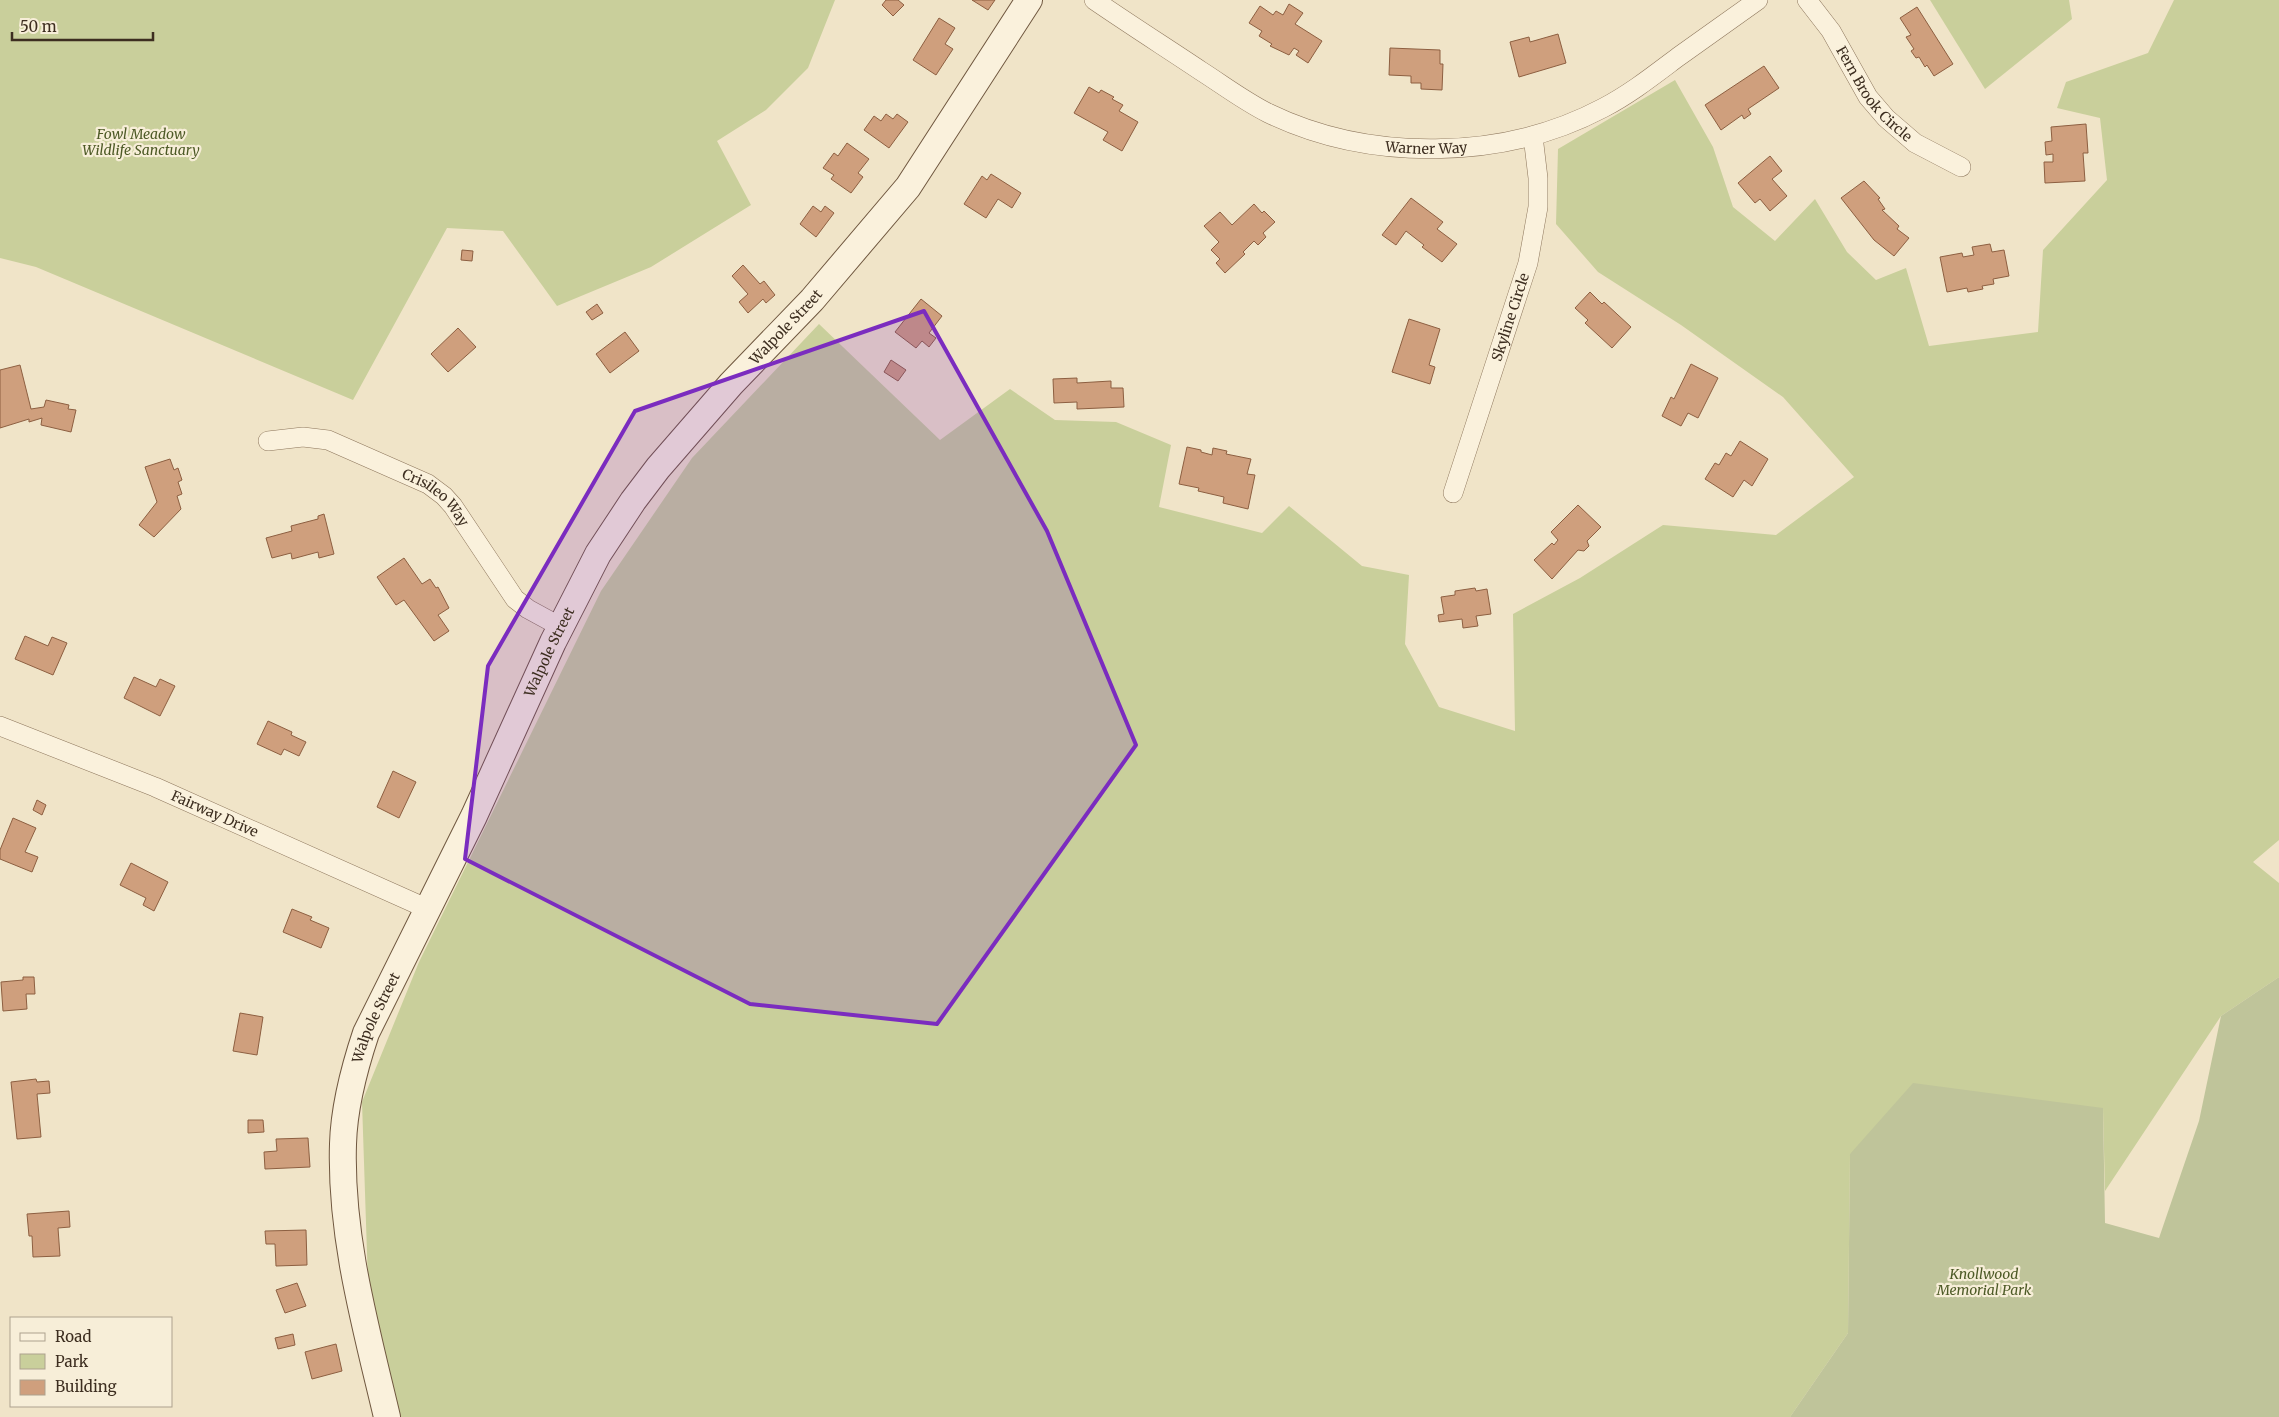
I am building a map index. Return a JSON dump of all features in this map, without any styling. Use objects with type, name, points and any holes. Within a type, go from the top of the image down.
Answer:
[{"type":"main road","name":"Walpole Street","points":[[387,1417],[353,1261],[344,1183],[343,1144],[354,1070],[366,1033],[428,909],[561,627],[598,554],[633,501],[658,468],[731,384],[812,300],[908,187],[1029,0]]},
{"type":"street","name":"Warner Way","points":[[1094,0],[1254,105],[1298,126],[1334,137],[1387,147],[1470,147],[1504,143],[1533,136],[1604,108],[1640,85],[1758,0]]},
{"type":"street","name":"Fern Brook Circle","points":[[1807,0],[1830,31],[1868,97],[1886,118],[1915,143],[1961,167]]},
{"type":"street","name":"Skyline Circle","points":[[1453,493],[1528,263],[1538,207],[1538,178],[1533,136]]},
{"type":"street","name":"Crisileo Way","points":[[268,441],[303,437],[328,440],[428,484],[444,496],[453,506],[515,599],[528,610],[561,627]]},
{"type":"street","name":"Fairway Drive","points":[[0,726],[155,787],[428,909]]},
{"type":"highlighted area","points":[[924,311],[1047,531],[1136,745],[937,1024],[750,1004],[465,859],[488,666],[635,411]]},
{"type":"green space","name":"Fowl Meadow Wildlife Sanctuary","points":[[0,0],[835,0],[808,68],[766,110],[717,141],[751,205],[651,267],[557,306],[503,231],[447,228],[353,400],[36,267],[0,258]]},
{"type":"green space","points":[[1930,0],[2069,0],[2072,19],[1985,89]]},
{"type":"green space","points":[[2174,0],[2279,0],[2279,840],[2253,862],[2279,883],[2279,977],[2221,1016],[2105,1191],[2103,1108],[1850,1154],[1848,1333],[1790,1417],[398,1417],[368,1283],[362,1102],[419,962],[601,591],[692,458],[819,324],[940,440],[1010,389],[1055,420],[1116,422],[1171,445],[1159,507],[1262,533],[1289,506],[1362,566],[1409,575],[1405,644],[1439,707],[1515,731],[1513,614],[1580,578],[1663,525],[1776,535],[1854,477],[1783,397],[1681,325],[1598,272],[1556,224],[1558,149],[1675,80],[1713,147],[1733,207],[1775,241],[1815,199],[1847,252],[1876,280],[1906,268],[1929,346],[2038,332],[2043,250],[2107,180],[2100,118],[2057,108],[2066,82],[2148,53]]},
{"type":"green space","name":"Knollwood Memorial Park","points":[[2279,977],[2279,1417],[1790,1417],[1848,1333],[1850,1154],[1913,1083],[2103,1108],[2105,1223],[2159,1238],[2199,1121],[2221,1016]]},
{"type":"building","points":[[886,0],[898,0],[904,5],[893,16],[882,5]]},
{"type":"building","points":[[972,0],[995,0],[988,10]]},
{"type":"building","points":[[1289,4],[1303,13],[1295,24],[1322,41],[1308,63],[1296,55],[1299,51],[1294,48],[1289,55],[1270,46],[1272,44],[1259,36],[1262,31],[1249,23],[1260,6],[1273,15],[1276,11],[1283,15]]},
{"type":"building","points":[[1917,7],[1953,64],[1934,76],[1927,65],[1925,67],[1919,57],[1916,58],[1911,51],[1914,49],[1906,37],[1911,35],[1900,18]]},
{"type":"building","points":[[939,18],[955,28],[945,44],[953,49],[936,75],[913,60]]},
{"type":"building","points":[[1558,34],[1566,63],[1519,77],[1510,42],[1529,37],[1530,42]]},
{"type":"building","points":[[1390,48],[1440,50],[1440,64],[1443,64],[1442,90],[1421,89],[1421,83],[1411,83],[1411,76],[1389,75]]},
{"type":"building","points":[[1764,66],[1779,88],[1748,109],[1751,114],[1744,119],[1742,115],[1721,130],[1705,105]]},
{"type":"building","points":[[1089,87],[1099,93],[1101,90],[1114,97],[1112,99],[1123,105],[1119,111],[1138,122],[1122,151],[1103,140],[1108,132],[1074,113]]},
{"type":"building","points":[[886,114],[893,119],[897,114],[908,122],[889,148],[864,130],[874,116],[881,121]]},
{"type":"building","points":[[2086,124],[2088,153],[2083,153],[2085,181],[2045,183],[2044,162],[2053,162],[2053,154],[2046,155],[2045,142],[2052,141],[2051,127]]},
{"type":"building","points":[[847,143],[869,159],[858,173],[863,177],[851,193],[831,179],[834,175],[823,168],[834,153],[838,156]]},
{"type":"building","points":[[1770,156],[1782,171],[1772,179],[1787,196],[1770,211],[1760,199],[1755,203],[1738,183]]},
{"type":"building","points":[[991,174],[1021,193],[1012,208],[998,199],[986,218],[964,204],[982,176],[987,180]]},
{"type":"building","points":[[1864,181],[1880,198],[1878,199],[1885,209],[1882,210],[1899,226],[1897,229],[1909,238],[1894,256],[1874,240],[1841,198]]},
{"type":"building","points":[[1411,198],[1443,222],[1437,229],[1457,244],[1442,262],[1422,247],[1424,245],[1406,231],[1396,245],[1382,235]]},
{"type":"building","points":[[1254,204],[1262,213],[1264,211],[1275,222],[1263,233],[1266,237],[1258,245],[1254,241],[1243,252],[1245,254],[1225,273],[1216,263],[1220,259],[1211,250],[1219,242],[1204,226],[1220,212],[1232,225]]},
{"type":"building","points":[[813,206],[821,212],[825,206],[834,213],[816,237],[800,224]]},
{"type":"building","points":[[1990,244],[1992,252],[2004,250],[2009,276],[1993,279],[1994,284],[1982,286],[1983,289],[1968,292],[1967,288],[1947,292],[1940,257],[1962,253],[1963,257],[1974,255],[1972,247]]},
{"type":"building","points":[[462,250],[473,251],[472,261],[461,260]]},
{"type":"building","points":[[743,265],[760,284],[764,281],[775,295],[766,303],[763,299],[748,313],[739,302],[748,294],[732,276]]},
{"type":"building","points":[[1590,292],[1631,327],[1612,348],[1585,323],[1588,320],[1575,308]]},
{"type":"building","points":[[921,299],[942,316],[929,333],[936,338],[929,347],[922,341],[916,348],[895,332]]},
{"type":"building","points":[[597,304],[603,313],[592,320],[586,312]]},
{"type":"building","points":[[1409,319],[1440,329],[1429,365],[1435,367],[1430,384],[1392,372]]},
{"type":"building","points":[[458,328],[476,347],[448,372],[431,354]]},
{"type":"building","points":[[625,332],[639,351],[610,373],[596,354]]},
{"type":"building","points":[[891,360],[906,370],[898,381],[884,372]]},
{"type":"building","points":[[1691,364],[1718,378],[1698,418],[1688,413],[1681,426],[1662,416],[1671,397],[1674,399]]},
{"type":"building","points":[[20,365],[31,409],[44,407],[46,400],[69,405],[68,409],[76,410],[71,432],[41,425],[42,418],[29,422],[29,419],[0,428],[0,370]]},
{"type":"building","points":[[1077,378],[1077,383],[1111,381],[1111,388],[1123,388],[1124,407],[1077,409],[1077,402],[1054,403],[1053,379]]},
{"type":"building","points":[[1740,441],[1768,459],[1752,486],[1744,480],[1733,497],[1705,479],[1715,463],[1719,465],[1726,453],[1731,456]]},
{"type":"building","points":[[1187,447],[1212,455],[1213,448],[1227,451],[1226,454],[1251,459],[1247,474],[1255,475],[1248,509],[1223,503],[1224,497],[1198,491],[1199,488],[1179,484]]},
{"type":"building","points":[[170,459],[174,470],[178,468],[182,480],[178,482],[182,494],[177,496],[181,509],[154,537],[139,525],[157,502],[145,467]]},
{"type":"building","points":[[1578,505],[1601,527],[1587,541],[1589,546],[1584,551],[1578,550],[1552,579],[1534,560],[1552,543],[1554,545],[1558,540],[1551,532]]},
{"type":"building","points":[[324,514],[334,554],[319,558],[318,552],[292,559],[291,553],[272,558],[266,538],[292,531],[291,526],[318,519],[318,516]]},
{"type":"building","points":[[404,558],[422,584],[430,579],[436,588],[438,587],[449,608],[438,615],[449,631],[434,641],[404,600],[396,605],[377,577]]},
{"type":"building","points":[[1475,588],[1476,591],[1487,589],[1491,614],[1476,616],[1478,626],[1463,628],[1462,619],[1439,622],[1438,615],[1444,614],[1441,597],[1455,595],[1455,591]]},
{"type":"building","points":[[25,636],[48,646],[52,637],[67,643],[53,675],[15,659]]},
{"type":"building","points":[[134,677],[156,687],[160,679],[175,686],[160,716],[124,698]]},
{"type":"building","points":[[268,721],[292,732],[291,735],[306,742],[299,756],[284,749],[281,755],[257,744]]},
{"type":"building","points":[[393,771],[416,782],[399,818],[377,807]]},
{"type":"building","points":[[37,800],[46,805],[42,815],[33,810]]},
{"type":"building","points":[[13,818],[36,828],[25,852],[38,857],[32,872],[0,859],[0,850]]},
{"type":"building","points":[[131,863],[168,882],[154,911],[143,905],[146,898],[120,885]]},
{"type":"building","points":[[292,909],[312,917],[310,920],[329,928],[321,948],[283,932]]},
{"type":"building","points":[[23,977],[34,977],[35,994],[26,994],[27,1009],[3,1011],[1,982],[23,980]]},
{"type":"building","points":[[240,1013],[263,1017],[257,1055],[233,1051]]},
{"type":"building","points":[[36,1079],[37,1082],[49,1081],[50,1093],[37,1094],[41,1137],[17,1139],[11,1082]]},
{"type":"building","points":[[248,1120],[263,1120],[264,1132],[248,1133]]},
{"type":"building","points":[[308,1138],[310,1167],[265,1169],[264,1152],[277,1151],[276,1139]]},
{"type":"building","points":[[69,1211],[70,1227],[58,1228],[60,1256],[33,1257],[32,1236],[29,1236],[27,1214]]},
{"type":"building","points":[[306,1230],[307,1265],[276,1266],[275,1244],[266,1244],[265,1231]]},
{"type":"building","points":[[297,1283],[306,1306],[285,1313],[276,1290]]},
{"type":"building","points":[[293,1334],[295,1345],[278,1349],[275,1338]]},
{"type":"building","points":[[336,1344],[342,1371],[312,1379],[305,1352]]}]
